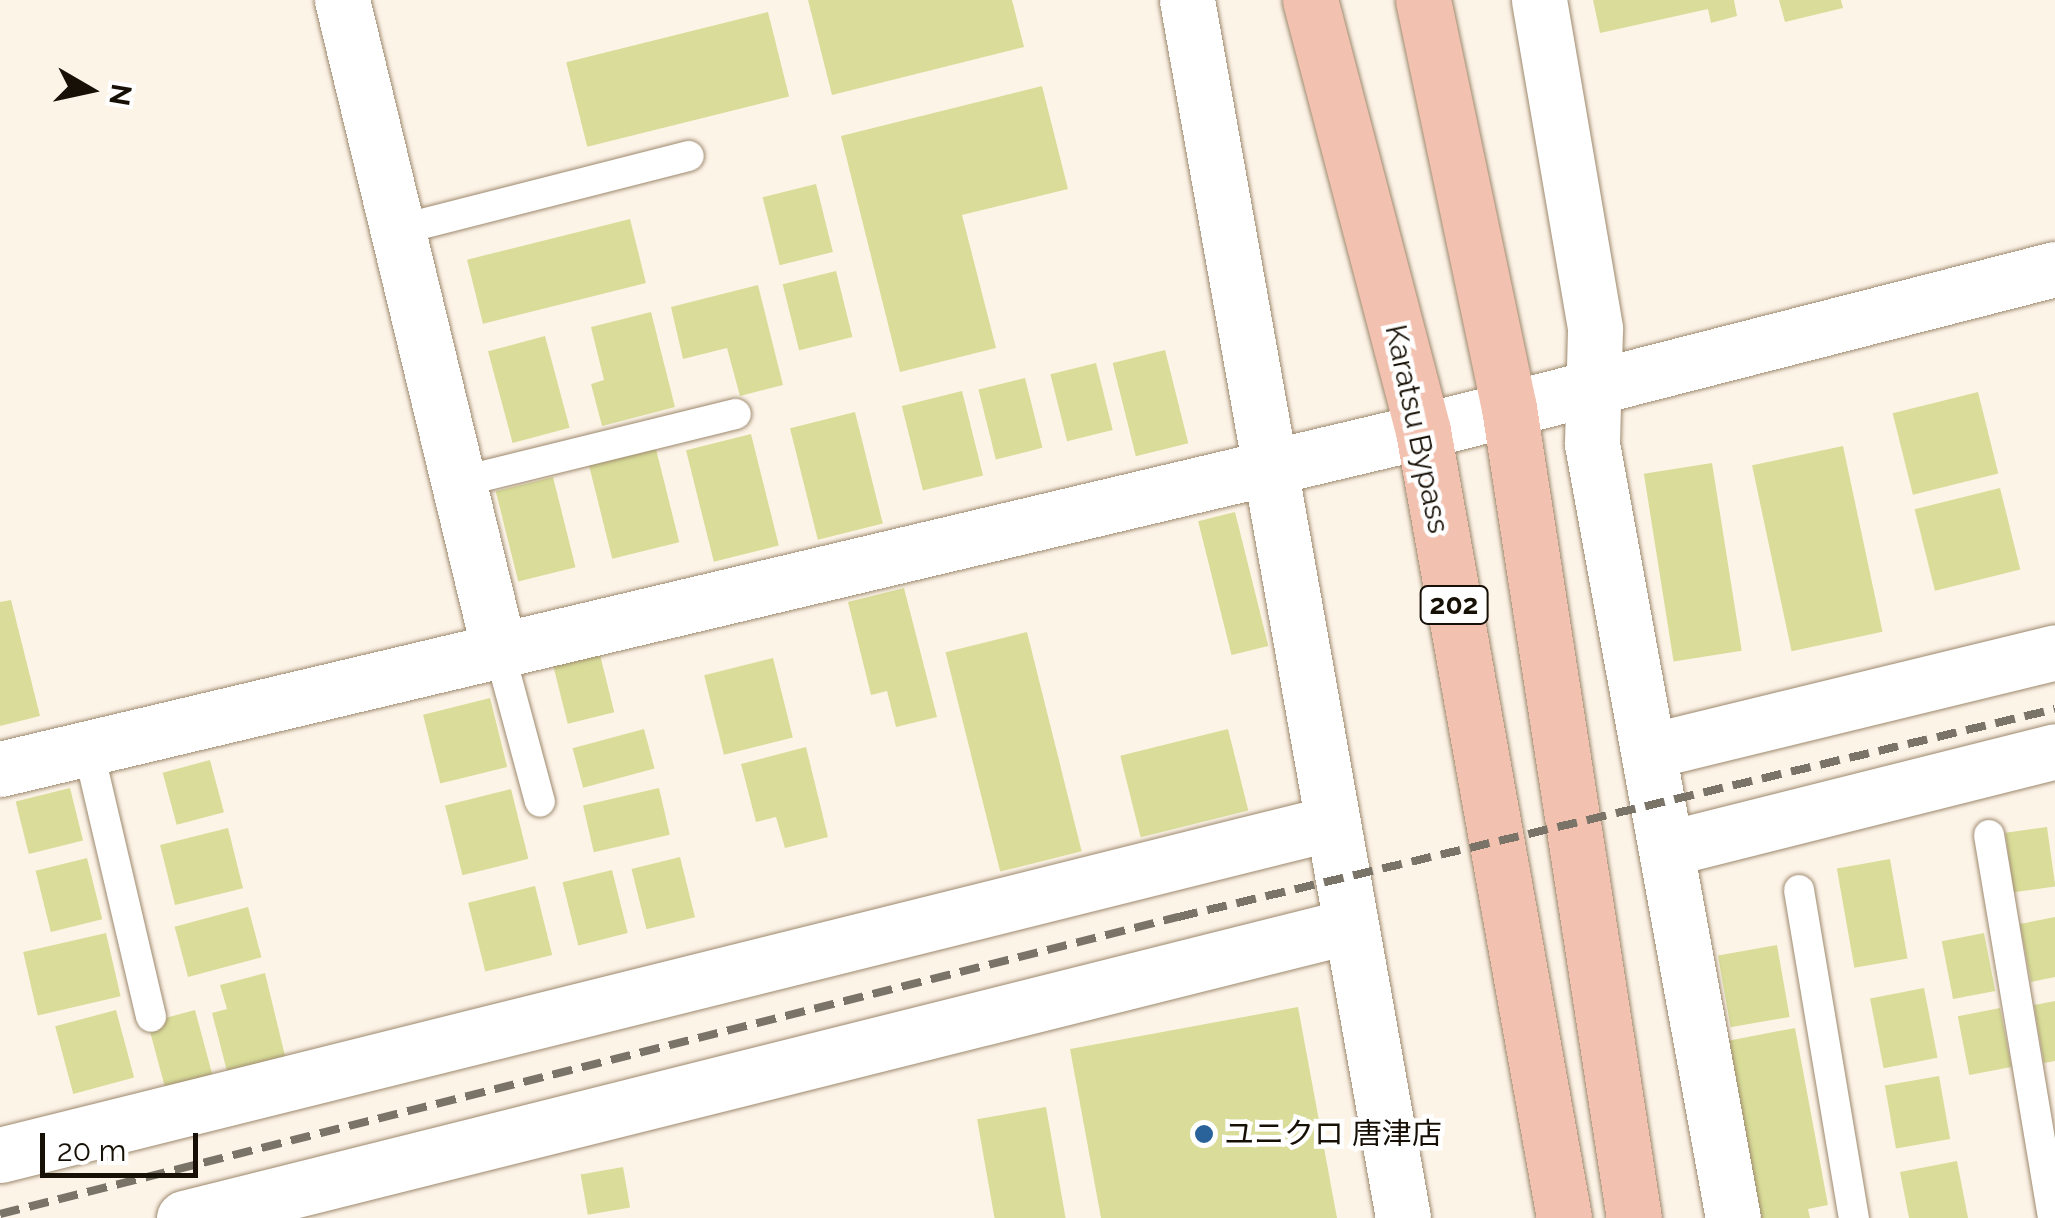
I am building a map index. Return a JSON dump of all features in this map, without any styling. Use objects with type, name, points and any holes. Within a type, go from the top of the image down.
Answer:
[{"type":"highway","name":"Karatsu Bypass","points":[[1310,0],[1423,431],[1564,1218]]},
{"type":"highway","points":[[1422,0],[1509,408],[1634,1218]]},
{"type":"street","points":[[342,0],[499,650]]},
{"type":"street","points":[[1187,0],[1266,466],[1403,1218]]},
{"type":"street","points":[[1540,0],[1597,384],[1592,444],[1654,750],[1734,1218]]},
{"type":"street","points":[[0,769],[1423,431],[2055,269]]},
{"type":"street","points":[[1654,750],[2055,652]]},
{"type":"street","points":[[1670,848],[2055,751]]},
{"type":"street","points":[[0,1155],[1332,823]]},
{"type":"street","points":[[203,1216],[1350,926]]},
{"type":"lane","points":[[398,230],[689,156]]},
{"type":"lane","points":[[459,482],[736,414]]},
{"type":"lane","points":[[499,650],[540,802]]},
{"type":"lane","points":[[88,748],[151,1016]]},
{"type":"lane","points":[[1989,835],[2053,1218]]},
{"type":"lane","points":[[1799,890],[1854,1218]]},
{"type":"building","points":[[808,0],[1012,0],[1024,47],[832,95]]},
{"type":"building","points":[[1593,0],[1734,0],[1737,16],[1711,23],[1708,9],[1600,33]]},
{"type":"building","points":[[1779,0],[1841,0],[1843,8],[1785,22]]},
{"type":"building","points":[[768,12],[789,96],[587,147],[566,62]]},
{"type":"building","points":[[1042,86],[1068,189],[962,215],[996,348],[900,372],[841,136]]},
{"type":"building","points":[[816,184],[833,252],[780,265],[763,197]]},
{"type":"building","points":[[630,219],[646,283],[483,324],[467,260]]},
{"type":"building","points":[[836,271],[852,337],[799,350],[783,284]]},
{"type":"building","points":[[758,285],[783,385],[740,396],[727,348],[683,359],[671,307]]},
{"type":"building","points":[[651,312],[675,407],[602,426],[591,384],[604,380],[591,327]]},
{"type":"building","points":[[545,336],[570,428],[513,443],[488,351]]},
{"type":"building","points":[[1165,350],[1188,443],[1136,456],[1113,363]]},
{"type":"building","points":[[1096,363],[1113,430],[1067,441],[1050,374]]},
{"type":"building","points":[[1025,378],[1042,448],[996,459],[978,390]]},
{"type":"building","points":[[962,391],[983,475],[923,490],[902,406]]},
{"type":"building","points":[[1978,392],[1998,474],[1913,495],[1893,413]]},
{"type":"building","points":[[855,412],[883,524],[818,540],[790,428]]},
{"type":"building","points":[[751,434],[779,546],[714,562],[686,450]]},
{"type":"building","points":[[1843,446],[1883,632],[1792,651],[1752,465]]},
{"type":"building","points":[[656,449],[679,542],[612,559],[589,466]]},
{"type":"building","points":[[1712,463],[1742,651],[1674,661],[1644,474]]},
{"type":"building","points":[[553,477],[575,567],[518,582],[496,491]]},
{"type":"building","points":[[2000,488],[2020,570],[1935,591],[1915,509]]},
{"type":"building","points":[[1235,512],[1268,646],[1232,655],[1198,521]]},
{"type":"building","points":[[904,588],[937,717],[896,727],[887,691],[871,695],[848,602]]},
{"type":"building","points":[[11,600],[40,716],[0,726],[0,602]]},
{"type":"building","points":[[1027,632],[1082,851],[1000,872],[945,652]]},
{"type":"building","points":[[600,655],[614,712],[568,724],[553,667]]},
{"type":"building","points":[[773,658],[793,738],[724,755],[704,675]]},
{"type":"building","points":[[490,698],[507,767],[440,784],[423,715]]},
{"type":"building","points":[[644,729],[655,769],[583,788],[573,748]]},
{"type":"building","points":[[1228,729],[1248,811],[1141,837],[1120,756]]},
{"type":"building","points":[[806,747],[828,837],[785,848],[776,817],[756,822],[741,764]]},
{"type":"building","points":[[210,760],[224,812],[177,825],[163,773]]},
{"type":"building","points":[[70,788],[83,840],[29,854],[16,802]]},
{"type":"building","points":[[659,788],[670,835],[594,852],[583,806]]},
{"type":"building","points":[[511,789],[528,859],[462,875],[445,805]]},
{"type":"building","points":[[2047,827],[2055,886],[2014,892],[2005,833]]},
{"type":"building","points":[[228,828],[243,888],[175,905],[160,845]]},
{"type":"building","points":[[680,857],[695,917],[646,929],[631,869]]},
{"type":"building","points":[[87,858],[102,919],[51,932],[36,871]]},
{"type":"building","points":[[1890,859],[1908,958],[1854,968],[1837,868]]},
{"type":"building","points":[[612,870],[628,933],[578,945],[563,882]]},
{"type":"building","points":[[535,886],[552,955],[485,972],[468,903]]},
{"type":"building","points":[[248,907],[261,957],[188,977],[175,927]]},
{"type":"building","points":[[2055,917],[2055,977],[2031,982],[2020,924]]},
{"type":"building","points":[[106,933],[121,996],[38,1015],[23,952]]},
{"type":"building","points":[[1984,933],[1995,991],[1953,999],[1942,941]]},
{"type":"building","points":[[1777,945],[1790,1017],[1731,1027],[1718,955]]},
{"type":"building","points":[[265,973],[286,1060],[228,1075],[212,1013],[227,1009],[220,985]]},
{"type":"building","points":[[1924,988],[1938,1058],[1884,1068],[1870,998]]},
{"type":"building","points":[[2055,1001],[2055,1061],[2044,1063],[2034,1005]]},
{"type":"building","name":"ユニクロ 唐津店","points":[[1298,1007],[1337,1218],[1101,1218],[1070,1049]]},
{"type":"building","points":[[2000,1008],[2011,1067],[1969,1075],[1958,1016]]},
{"type":"building","points":[[116,1010],[134,1078],[73,1094],[55,1026]]},
{"type":"building","points":[[195,1010],[212,1075],[165,1087],[148,1023]]},
{"type":"building","points":[[1795,1028],[1828,1205],[1808,1209],[1810,1218],[1761,1218],[1727,1041]]},
{"type":"building","points":[[1939,1076],[1950,1139],[1896,1149],[1885,1086]]},
{"type":"building","points":[[1046,1107],[1066,1218],[994,1218],[977,1119]]},
{"type":"building","points":[[1957,1161],[1968,1218],[1909,1218],[1900,1172]]},
{"type":"building","points":[[623,1167],[630,1207],[588,1215],[581,1174]]},
{"type":"railway","points":[[0,1214],[1178,917],[2055,709]]},
{"type":"place","name":"ユニクロ 唐津店","points":[[1204,1134]]}]
